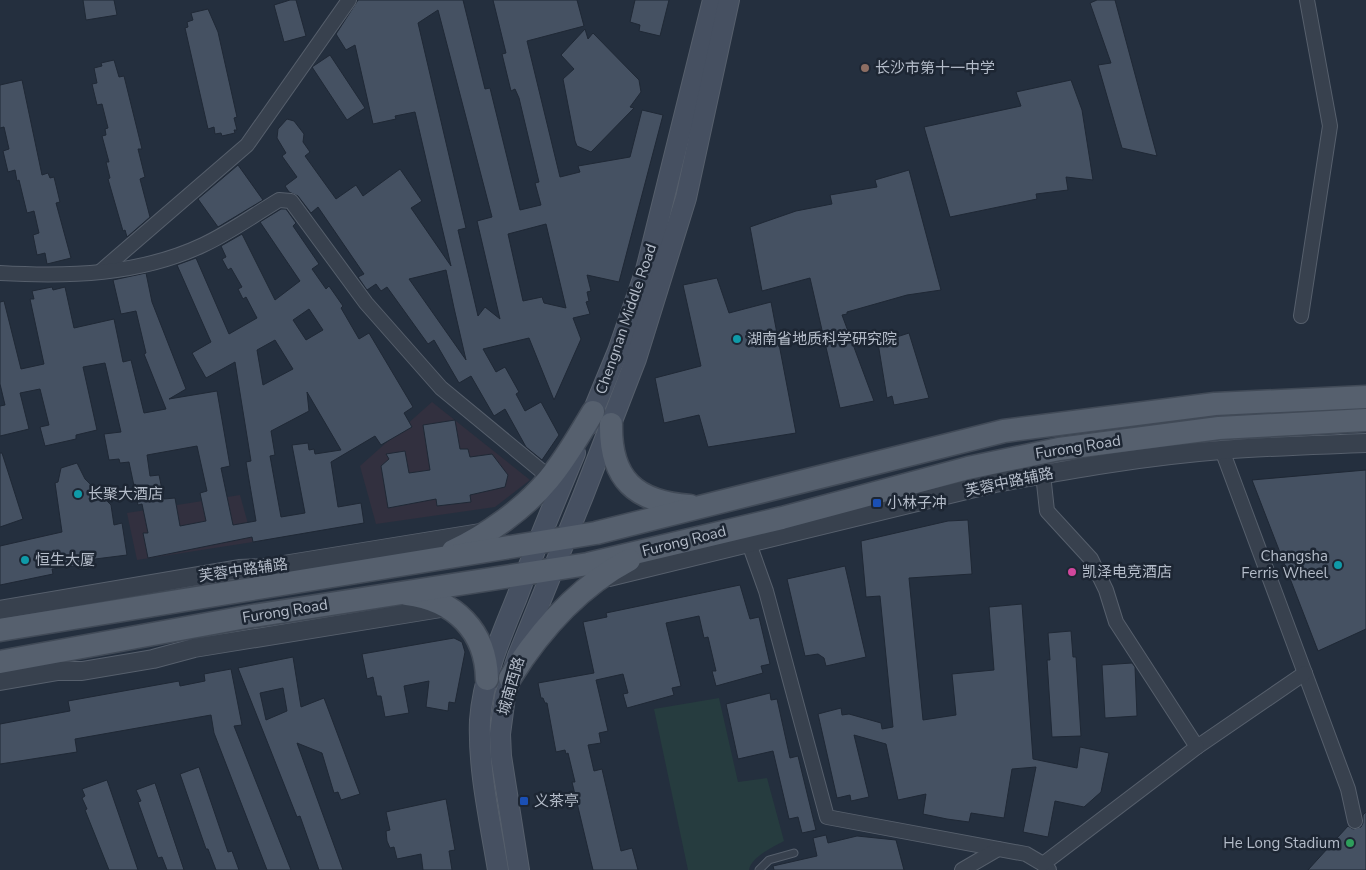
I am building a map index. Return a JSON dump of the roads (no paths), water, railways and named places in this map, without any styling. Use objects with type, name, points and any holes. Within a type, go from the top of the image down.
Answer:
[{"type":"main road","name":"Chengnan Middle Road","points":[[566,538],[602,418],[618,351],[646,270],[725,1]]},
{"type":"main road","name":"Furong Road","points":[[0,630],[596,534],[1004,431],[1216,404],[1366,398]]},
{"type":"main road","name":"Chengnan Middle Road","points":[[538,543],[602,418]]},
{"type":"main road","points":[[436,559],[486,532],[531,498],[602,418],[611,441],[616,465],[636,491],[643,496],[674,505],[713,505]]},
{"type":"main road","name":"Furong Road","points":[[0,662],[228,620],[554,569],[648,550],[746,535],[968,468],[1059,449],[1219,428],[1366,420]]},
{"type":"main road","name":"城南西路","points":[[519,870],[501,756],[500,734],[502,714],[510,678],[566,538]]},
{"type":"main road","name":"城南西路","points":[[498,870],[480,741],[480,720],[487,679],[538,543]]},
{"type":"main road","points":[[510,678],[550,622],[602,578],[648,550]]},
{"type":"main road","points":[[399,592],[416,595],[447,608],[468,623],[477,635],[486,661],[487,679]]},
{"type":"street","points":[[100,272],[247,145],[350,0]]},
{"type":"street","points":[[1300,316],[1330,126],[1307,0]]},
{"type":"street","points":[[0,273],[73,276],[143,266],[182,254],[205,244],[279,200],[291,201],[366,303],[441,388],[550,478]]},
{"type":"street","name":"芙蓉中路辅路","points":[[602,578],[746,535],[1043,474],[1136,460],[1222,450],[1366,443]]},
{"type":"street","points":[[1222,450],[1348,788],[1355,821]]},
{"type":"street","points":[[1043,474],[1047,511],[1091,559],[1106,590],[1116,622],[1197,747]]},
{"type":"street","name":"芙蓉中路辅路","points":[[0,610],[239,569],[275,566],[486,532]]},
{"type":"street","points":[[746,535],[766,591],[827,817],[1026,854],[1046,867],[1197,747],[1305,673]]},
{"type":"street","points":[[0,681],[58,671],[91,670],[153,659],[194,648],[447,608]]},
{"type":"street","points":[[962,870],[998,849]]},
{"type":"lane","points":[[759,870],[769,860],[794,853]]},
{"type":"place","name":"长沙市第十一中学","points":[[865,68]]},
{"type":"place","name":"湖南省地质科学研究院","points":[[737,339]]},
{"type":"place","name":"长聚大酒店","points":[[78,494]]},
{"type":"place","name":"小林子冲","points":[[877,503]]},
{"type":"place","name":"恒生大厦","points":[[25,560]]},
{"type":"place","name":"Changsha Ferris Wheel","points":[[1338,565]]},
{"type":"place","name":"凯泽电竞酒店","points":[[1072,572]]},
{"type":"place","name":"义茶亭","points":[[524,801]]},
{"type":"place","name":"He Long Stadium","points":[[1350,843]]}]
